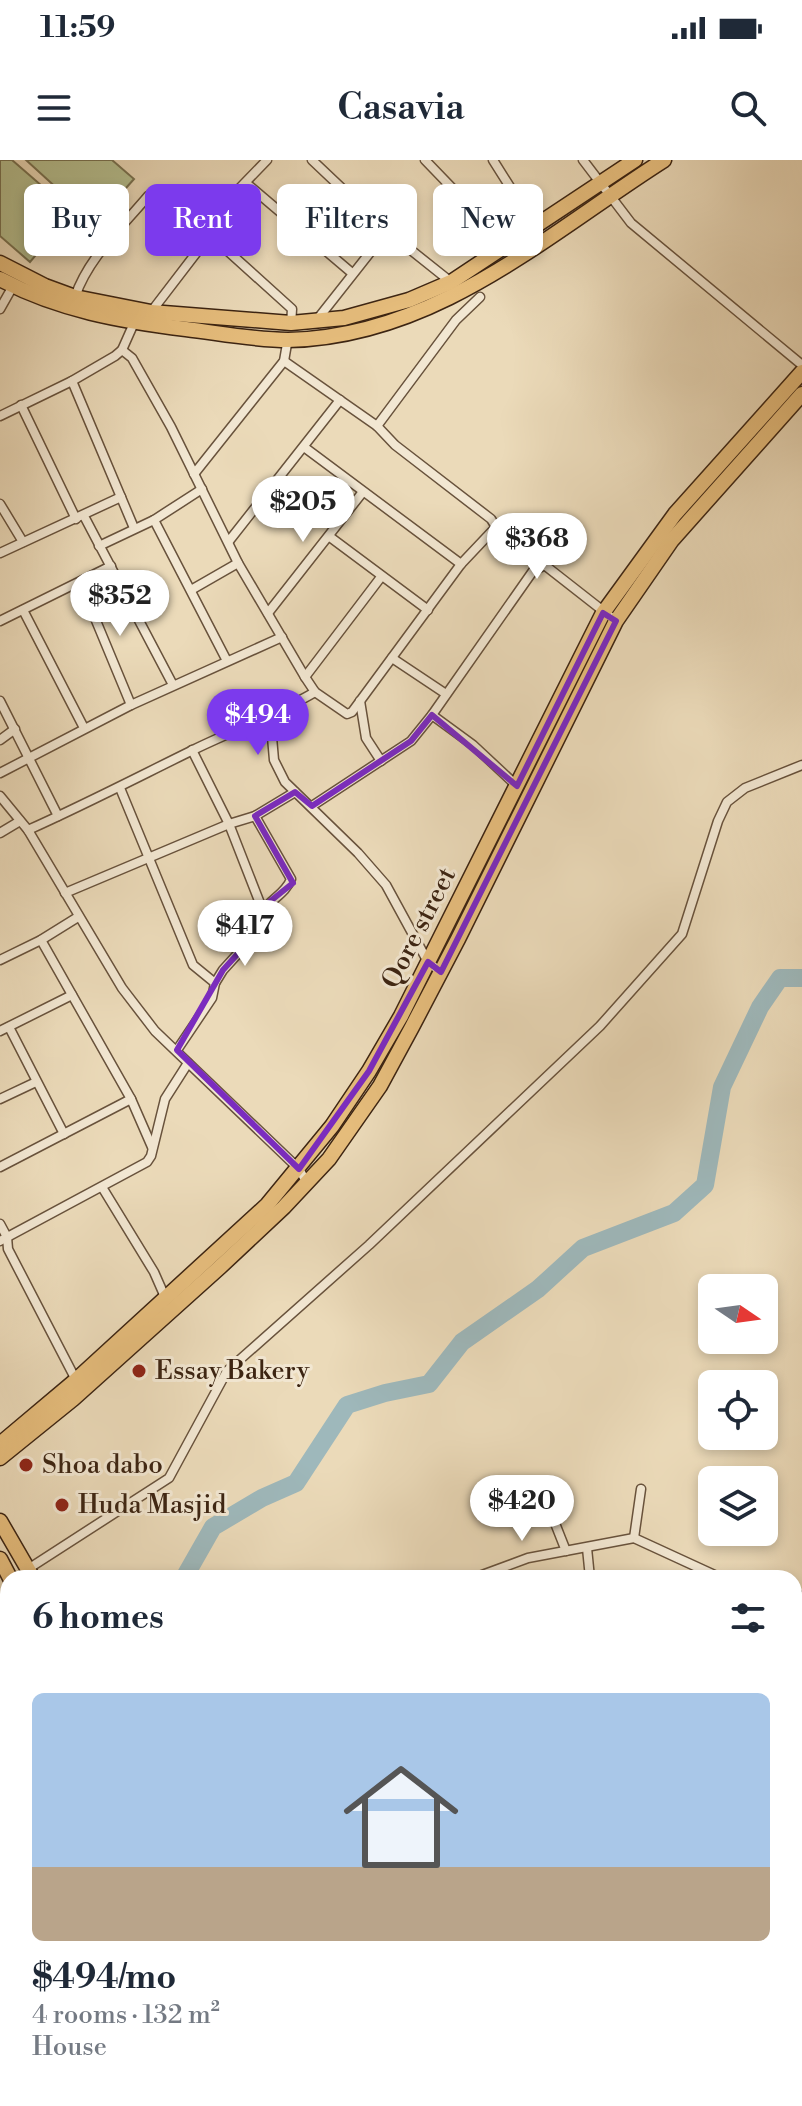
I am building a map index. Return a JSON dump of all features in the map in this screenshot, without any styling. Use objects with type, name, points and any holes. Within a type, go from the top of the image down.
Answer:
[{"type":"main road","points":[[6,282],[66,306],[134,323],[287,340],[363,331],[400,320],[468,290],[604,189],[635,160]]},
{"type":"main road","points":[[543,220],[664,160]]},
{"type":"main road","points":[[0,263],[75,297],[151,312],[291,323],[368,313],[409,300],[451,282],[490,256]]},
{"type":"main road","name":"Qore street","points":[[3,1448],[73,1399],[220,1267],[303,1176],[369,1071],[609,617],[675,514],[802,372]]},
{"type":"main road","name":"Qore street","points":[[3,1448],[267,1205],[329,1159],[380,1086],[441,972],[609,617],[672,540],[802,394]]},
{"type":"main road","points":[[0,1521],[28,1570]]},
{"type":"street","points":[[267,160],[246,183],[352,273]]},
{"type":"street","points":[[312,160],[337,184]]},
{"type":"street","points":[[425,160],[447,184]]},
{"type":"street","points":[[493,160],[509,184]]},
{"type":"street","points":[[583,160],[631,223],[802,365]]},
{"type":"street","points":[[75,297],[81,279],[91,264],[145,200]]},
{"type":"street","points":[[417,255],[451,282]]},
{"type":"street","points":[[151,312],[194,256]]},
{"type":"street","points":[[194,474],[284,361],[291,323],[292,309],[233,256]]},
{"type":"street","points":[[316,321],[366,256]]},
{"type":"street","points":[[0,309],[6,282]]},
{"type":"street","points":[[377,426],[456,320],[480,297]]},
{"type":"street","points":[[0,416],[72,381],[122,350],[134,323]]},
{"type":"street","points":[[122,350],[132,358],[238,563],[305,677],[315,692],[347,714],[352,712],[461,564],[496,527]]},
{"type":"street","points":[[284,361],[377,426],[395,445],[491,519],[496,527],[609,617]]},
{"type":"street","points":[[72,381],[134,528]]},
{"type":"street","points":[[229,541],[340,400]]},
{"type":"street","points":[[21,405],[173,685]]},
{"type":"street","points":[[304,447],[461,564]]},
{"type":"street","points":[[99,546],[154,520],[202,489]]},
{"type":"street","points":[[268,613],[362,493]]},
{"type":"street","points":[[0,553],[121,497]]},
{"type":"street","points":[[0,504],[23,542]]},
{"type":"street","points":[[154,520],[227,661]]},
{"type":"street","points":[[330,537],[428,610]]},
{"type":"street","points":[[191,590],[238,563]]},
{"type":"street","points":[[0,621],[111,566]]},
{"type":"street","points":[[312,806],[411,741],[533,571],[543,566]]},
{"type":"street","points":[[305,677],[381,577]]},
{"type":"street","points":[[80,582],[131,705]]},
{"type":"street","points":[[23,610],[84,728]]},
{"type":"street","points":[[0,773],[131,705],[282,637]]},
{"type":"street","points":[[392,658],[446,694]]},
{"type":"street","points":[[28,830],[120,788],[192,750],[282,711],[315,692]]},
{"type":"street","points":[[0,701],[58,816]]},
{"type":"street","points":[[360,701],[366,738],[381,761]]},
{"type":"street","points":[[282,711],[272,737],[274,760],[285,782],[312,806],[386,885],[428,962],[441,972]]},
{"type":"street","points":[[432,715],[473,745],[517,786]]},
{"type":"street","points":[[0,740],[15,729]]},
{"type":"street","points":[[177,1050],[212,998],[215,983],[235,955],[264,925],[263,911],[229,824],[192,750]]},
{"type":"street","points":[[36,1570],[169,1478],[227,1371],[369,1245],[600,1026],[682,934],[727,802],[745,788],[802,765]]},
{"type":"street","points":[[120,788],[193,965],[215,983]]},
{"type":"street","points":[[65,893],[255,816],[295,792]]},
{"type":"street","points":[[0,796],[28,830],[122,988],[155,1031],[303,1176]]},
{"type":"street","points":[[255,816],[291,879],[288,887],[263,911]]},
{"type":"street","points":[[0,833],[20,821]]},
{"type":"street","points":[[0,960],[78,917]]},
{"type":"street","points":[[41,940],[131,1099],[152,1148]]},
{"type":"street","points":[[64,1134],[4,1029],[72,995]]},
{"type":"street","points":[[3,1239],[147,1162],[165,1099],[188,1063]]},
{"type":"street","points":[[0,1099],[36,1082]]},
{"type":"street","points":[[0,1167],[131,1099]]},
{"type":"street","points":[[102,1187],[154,1272],[165,1297]]},
{"type":"street","points":[[0,1224],[3,1239],[76,1380]]},
{"type":"street","points":[[634,1538],[641,1489]]},
{"type":"street","points":[[549,1508],[566,1551]]},
{"type":"street","points":[[496,1570],[528,1558],[634,1538],[704,1570]]},
{"type":"street","points":[[587,1548],[589,1570]]},
{"type":"highlighted area","points":[[603,613],[616,621],[441,972],[428,962],[369,1071],[299,1169],[177,1050],[223,970],[264,925],[268,903],[293,883],[255,816],[295,792],[312,806],[411,741],[432,715],[517,786]]},
{"type":"green space","points":[[0,160],[12,160],[40,184],[24,184],[24,256],[35,256],[30,262],[0,236]]},
{"type":"green space","points":[[26,160],[112,160],[134,179],[129,185],[52,184]]},
{"type":"waterway","points":[[189,1570],[213,1527],[262,1498],[296,1483],[347,1405],[429,1384],[462,1342],[538,1289],[583,1248],[674,1213],[705,1185],[722,1087],[760,1007],[780,978],[802,978]]},
{"type":"place","name":"Essay Bakery","points":[[139,1371]]},
{"type":"place","name":"Shoa dabo","points":[[26,1465]]},
{"type":"place","name":"Huda Masjid","points":[[62,1505]]}]
